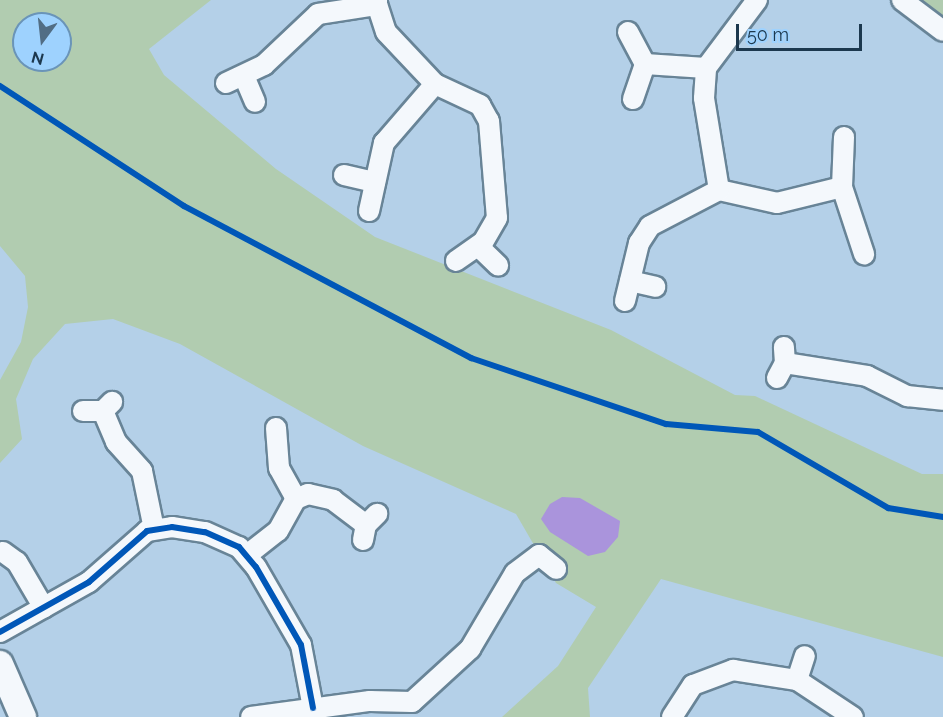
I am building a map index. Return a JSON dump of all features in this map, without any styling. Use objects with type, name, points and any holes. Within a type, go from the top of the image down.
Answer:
[{"type":"street","points":[[719,190],[704,98],[706,68],[757,0]]},
{"type":"street","points":[[902,0],[943,31]]},
{"type":"street","points":[[255,102],[235,79],[270,60],[300,25],[318,14],[377,3],[386,32],[417,71],[435,84],[480,105],[488,114],[498,209],[493,229],[478,246],[456,261]]},
{"type":"street","points":[[628,32],[645,64],[633,99]]},
{"type":"street","points":[[645,64],[706,68]]},
{"type":"street","points":[[369,211],[388,136],[415,113],[435,84]]},
{"type":"street","points":[[844,137],[842,187],[864,254]]},
{"type":"street","points":[[344,175],[375,183]]},
{"type":"street","points":[[625,301],[639,243],[650,226],[719,190],[777,203],[842,187]]},
{"type":"street","points":[[478,246],[498,265]]},
{"type":"street","points":[[630,281],[655,287]]},
{"type":"street","points":[[782,363],[867,376],[907,396],[943,400]]},
{"type":"street","points":[[83,411],[107,406],[116,442],[142,471],[154,529]]},
{"type":"street","points":[[276,428],[279,468],[296,499]]},
{"type":"street","points":[[296,499],[325,496],[369,526]]},
{"type":"street","points":[[247,555],[278,531],[296,499]]},
{"type":"street","points":[[0,632],[101,574],[154,529],[218,535],[247,555],[301,645],[313,708]]},
{"type":"street","points":[[3,552],[17,562],[45,608]]},
{"type":"street","points":[[260,717],[313,708],[401,704],[422,696],[470,649],[515,573],[539,555],[556,569]]},
{"type":"street","points":[[797,680],[805,656]]},
{"type":"street","points":[[0,664],[23,717]]},
{"type":"street","points":[[672,717],[693,685],[708,676],[733,670],[797,680],[853,717]]},
{"type":"green space","points":[[0,0],[211,0],[149,49],[164,75],[276,169],[375,237],[611,330],[735,395],[755,396],[922,474],[943,474],[943,657],[661,579],[588,688],[590,717],[502,717],[558,666],[596,607],[556,583],[516,514],[363,446],[180,344],[113,319],[65,324],[33,359],[16,399],[22,439],[0,463],[0,380],[21,342],[28,307],[25,276],[0,246]]},
{"type":"green space","points":[[902,0],[943,0],[943,31]]},
{"type":"shaded area","points":[[562,497],[580,498],[620,521],[618,537],[605,552],[588,556],[550,532],[541,519],[550,504]]},
{"type":"cycle path","points":[[0,86],[184,206],[471,358],[666,424],[758,432],[888,508],[943,517]]},
{"type":"cycle path","points":[[0,632],[89,582],[147,531],[172,527],[205,532],[239,547],[256,567],[301,645],[313,708]]}]
